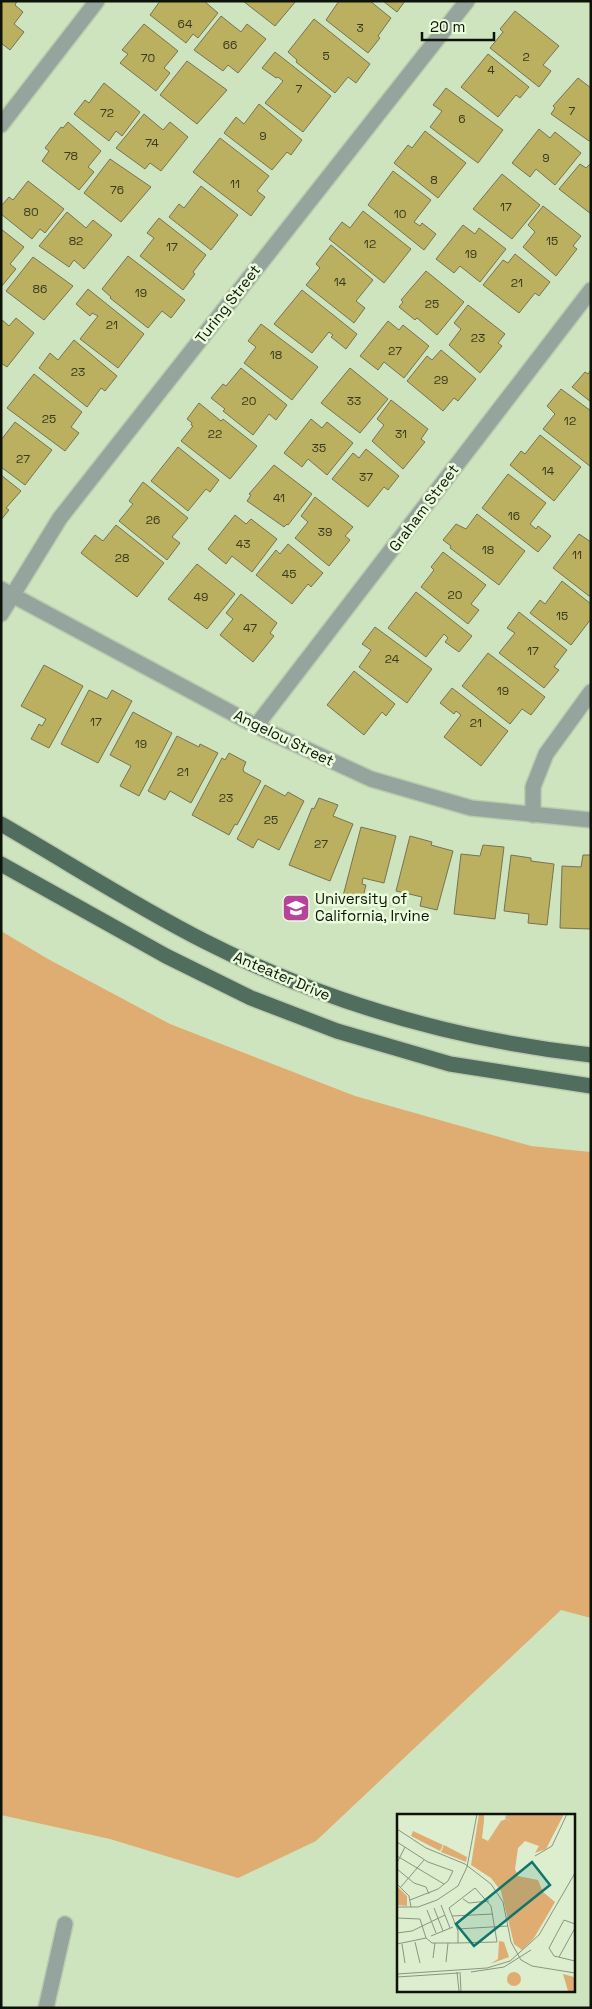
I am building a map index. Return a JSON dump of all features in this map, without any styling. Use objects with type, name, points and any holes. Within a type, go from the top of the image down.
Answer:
[{"type":"main road","name":"Anteater Drive","points":[[1,824],[204,941],[247,962],[334,998],[462,1035],[544,1050],[591,1055]]},
{"type":"main road","name":"Anteater Drive","points":[[1,864],[166,956],[251,998],[320,1024],[450,1064],[591,1086]]},
{"type":"street","points":[[1,125],[97,1]]},
{"type":"street","name":"Turing Street","points":[[1,614],[7,592],[60,518],[466,1]]},
{"type":"street","name":"Graham Street","points":[[256,726],[591,290]]},
{"type":"street","name":"Angelou Street","points":[[7,592],[256,726],[371,779],[471,808],[591,820]]},
{"type":"street","points":[[533,815],[533,788],[546,754],[591,692]]},
{"type":"street","points":[[46,2008],[65,1924]]},
{"type":"shaded area","name":"University of California, Irvine","points":[[1,1],[591,1],[591,2008],[1,2008]]},
{"type":"shaded area","points":[[1,931],[48,959],[170,1024],[355,1096],[531,1146],[591,1152],[591,1618],[561,1610],[316,1841],[238,1878],[110,1839],[1,1815]]},
{"type":"building","points":[[1,1],[17,1],[15,5],[23,12],[14,24],[24,32],[10,50],[1,43]]},
{"type":"building","points":[[160,1],[204,1],[218,13],[198,38],[193,34],[186,43],[150,15]]},
{"type":"building","points":[[243,1],[296,1],[275,26]]},
{"type":"building","points":[[339,1],[370,1],[391,18],[378,36],[380,38],[368,53],[326,20]]},
{"type":"building","points":[[383,1],[405,1],[397,12]]},
{"type":"building","points":[[515,11],[559,46],[543,65],[551,71],[539,87],[490,48],[503,32],[500,29]]},
{"type":"building","points":[[221,16],[241,32],[247,24],[266,39],[238,73],[228,65],[223,71],[194,50]]},
{"type":"building","points":[[314,19],[370,64],[356,83],[348,77],[335,93],[296,62],[297,60],[288,52]]},
{"type":"building","points":[[144,24],[178,51],[164,68],[170,73],[156,91],[120,63],[128,54],[122,50]]},
{"type":"building","points":[[275,52],[331,96],[303,132],[265,103],[283,81],[262,68]]},
{"type":"building","points":[[488,54],[529,87],[520,98],[516,95],[498,117],[461,87]]},
{"type":"building","points":[[187,61],[227,90],[197,124],[160,95]]},
{"type":"building","points":[[578,78],[591,88],[591,139],[589,141],[551,114],[555,108],[553,106]]},
{"type":"building","points":[[104,83],[140,112],[122,136],[116,131],[109,141],[74,114],[85,100],[89,103]]},
{"type":"building","points":[[446,88],[503,130],[478,163],[430,127],[442,111],[433,105]]},
{"type":"building","points":[[259,104],[302,140],[291,155],[287,152],[272,170],[224,133],[236,117],[244,124]]},
{"type":"building","points":[[144,114],[163,130],[170,122],[188,137],[161,171],[150,163],[145,169],[116,148]]},
{"type":"building","points":[[68,122],[101,151],[88,167],[94,172],[79,190],[42,161],[49,151],[45,148],[61,127],[63,128]]},
{"type":"building","points":[[539,129],[550,138],[555,132],[581,153],[555,185],[536,169],[530,177],[512,163]]},
{"type":"building","points":[[425,131],[466,163],[438,198],[394,163],[408,145],[412,148]]},
{"type":"building","points":[[220,138],[269,176],[257,191],[265,197],[251,216],[193,172]]},
{"type":"building","points":[[110,159],[151,187],[121,222],[84,193]]},
{"type":"building","points":[[591,163],[591,214],[559,189],[580,164],[586,168]]},
{"type":"building","points":[[393,171],[431,200],[414,222],[420,226],[422,223],[436,234],[424,250],[368,205]]},
{"type":"building","points":[[502,174],[540,205],[512,239],[473,209]]},
{"type":"building","points":[[28,181],[64,209],[45,233],[40,229],[32,239],[1,214],[1,206],[9,197],[13,200]]},
{"type":"building","points":[[201,186],[238,215],[211,250],[169,217],[179,204],[184,208]]},
{"type":"building","points":[[543,206],[581,236],[573,246],[577,249],[556,276],[523,247],[535,232],[528,225]]},
{"type":"building","points":[[363,211],[411,249],[384,283],[329,239],[342,222],[350,228]]},
{"type":"building","points":[[67,212],[86,228],[93,220],[112,235],[84,269],[74,260],[69,267],[39,246]]},
{"type":"building","points":[[159,218],[206,255],[193,272],[195,274],[183,290],[140,256],[154,238],[147,233]]},
{"type":"building","points":[[463,225],[475,234],[479,228],[506,249],[480,282],[460,266],[454,273],[436,259]]},
{"type":"building","points":[[1,229],[24,247],[10,264],[16,269],[1,287]]},
{"type":"building","points":[[331,245],[373,280],[356,301],[365,308],[354,323],[306,285],[320,268],[316,264]]},
{"type":"building","points":[[515,254],[550,282],[539,296],[535,293],[519,313],[483,285],[503,260],[508,263]]},
{"type":"building","points":[[128,256],[185,300],[171,318],[162,311],[148,328],[110,298],[102,289]]},
{"type":"building","points":[[33,257],[73,286],[44,320],[6,291]]},
{"type":"building","points":[[426,271],[464,302],[437,335],[417,318],[415,320],[399,307],[403,302],[401,300]]},
{"type":"building","points":[[88,289],[144,334],[118,368],[80,339],[98,316],[92,313],[90,316],[76,304]]},
{"type":"building","points":[[302,290],[357,334],[346,349],[331,337],[333,335],[329,332],[312,353],[274,324]]},
{"type":"building","points":[[468,305],[505,334],[498,343],[502,346],[480,373],[449,345],[461,329],[454,323]]},
{"type":"building","points":[[16,318],[34,333],[7,367],[1,363],[1,319],[9,326]]},
{"type":"building","points":[[388,321],[399,330],[403,325],[429,346],[404,378],[384,362],[378,370],[360,356]]},
{"type":"building","points":[[261,324],[318,367],[292,400],[244,363],[256,347],[248,341]]},
{"type":"building","points":[[74,340],[117,376],[105,391],[101,388],[87,407],[39,368],[50,353],[58,360]]},
{"type":"building","points":[[441,350],[476,379],[458,401],[454,398],[443,411],[407,381],[427,356],[432,360]]},
{"type":"building","points":[[241,368],[287,405],[276,420],[269,414],[253,435],[223,411],[225,409],[211,398],[223,384],[226,386]]},
{"type":"building","points":[[350,368],[388,399],[360,433],[321,403]]},
{"type":"building","points":[[591,370],[591,402],[572,387],[585,372],[588,374]]},
{"type":"building","points":[[34,374],[82,412],[71,427],[79,433],[65,451],[7,408]]},
{"type":"building","points":[[561,389],[591,411],[591,467],[543,429],[555,414],[547,406]]},
{"type":"building","points":[[391,400],[428,429],[421,439],[425,442],[403,469],[372,441],[384,425],[377,419]]},
{"type":"building","points":[[199,403],[257,446],[230,479],[181,441],[193,426],[187,419]]},
{"type":"building","points":[[311,419],[322,428],[327,422],[353,443],[327,475],[308,459],[302,467],[284,453]]},
{"type":"building","points":[[15,422],[52,450],[25,485],[1,467],[1,440]]},
{"type":"building","points":[[540,435],[581,467],[554,501],[510,465],[521,451],[525,454]]},
{"type":"building","points":[[178,447],[219,480],[210,492],[206,489],[188,511],[151,481]]},
{"type":"building","points":[[366,449],[399,476],[388,490],[384,487],[368,507],[332,479],[353,453],[359,458]]},
{"type":"building","points":[[274,465],[312,494],[288,525],[284,527],[247,501],[251,495],[249,494]]},
{"type":"building","points":[[508,474],[546,503],[530,524],[536,529],[538,526],[551,536],[538,552],[482,508]]},
{"type":"building","points":[[1,475],[21,491],[6,508],[9,510],[1,520]]},
{"type":"building","points":[[143,482],[188,518],[172,537],[180,543],[167,560],[119,521],[133,504],[129,501]]},
{"type":"building","points":[[315,497],[353,527],[345,536],[350,540],[329,566],[295,538],[308,522],[301,516]]},
{"type":"building","points":[[477,514],[525,551],[499,585],[450,548],[451,546],[443,540],[456,524],[466,529]]},
{"type":"building","points":[[235,515],[246,524],[251,519],[277,539],[252,572],[232,556],[226,564],[208,549]]},
{"type":"building","points":[[116,525],[164,563],[137,597],[81,553],[95,535],[103,541]]},
{"type":"building","points":[[579,534],[591,542],[591,595],[589,596],[553,568]]},
{"type":"building","points":[[288,544],[323,573],[311,587],[308,584],[292,604],[256,575],[276,550],[280,554]]},
{"type":"building","points":[[443,552],[486,585],[471,604],[479,610],[468,624],[421,587],[434,570],[431,567]]},
{"type":"building","points":[[197,564],[235,594],[207,629],[168,599]]},
{"type":"building","points":[[562,581],[591,604],[591,619],[571,645],[530,613],[540,600],[545,604]]},
{"type":"building","points":[[416,592],[472,636],[459,652],[445,642],[448,638],[444,634],[426,657],[388,628]]},
{"type":"building","points":[[241,594],[277,623],[270,633],[274,636],[253,662],[220,635],[233,619],[226,613]]},
{"type":"building","points":[[519,612],[567,650],[554,667],[559,670],[544,688],[499,653],[515,633],[507,628]]},
{"type":"building","points":[[375,627],[432,669],[407,703],[359,667],[371,650],[362,644]]},
{"type":"building","points":[[488,653],[545,697],[531,715],[522,709],[510,724],[462,686]]},
{"type":"building","points":[[44,665],[83,686],[49,748],[31,739],[39,724],[42,726],[46,719],[21,706]]},
{"type":"building","points":[[354,671],[395,704],[386,716],[382,712],[364,735],[327,705]]},
{"type":"building","points":[[452,688],[508,731],[481,766],[444,737],[461,715],[456,711],[454,714],[440,703]]},
{"type":"building","points":[[89,690],[107,699],[112,690],[132,701],[98,763],[61,744]]},
{"type":"building","points":[[133,712],[172,733],[139,796],[120,786],[131,766],[110,755]]},
{"type":"building","points":[[177,736],[199,747],[200,744],[218,753],[191,803],[170,791],[165,800],[148,791]]},
{"type":"building","points":[[229,753],[246,762],[243,769],[244,772],[261,781],[237,825],[235,824],[229,835],[192,815],[222,758],[225,760]]},
{"type":"building","points":[[265,785],[285,796],[288,792],[304,801],[279,850],[258,839],[253,848],[237,839]]},
{"type":"building","points":[[319,798],[338,805],[333,816],[353,824],[330,881],[289,865],[312,808],[314,809]]},
{"type":"building","points":[[361,827],[396,836],[384,883],[363,878],[362,884],[366,885],[362,901],[343,896]]},
{"type":"building","points":[[410,836],[432,842],[431,845],[453,851],[437,910],[420,906],[422,897],[396,891]]},
{"type":"building","points":[[483,845],[504,847],[495,919],[454,914],[461,854],[480,856]]},
{"type":"building","points":[[511,855],[531,858],[531,861],[554,864],[547,925],[528,923],[529,914],[504,911]]},
{"type":"building","points":[[583,855],[591,855],[591,929],[560,928],[562,866],[581,867]]},
{"type":"place","name":"University of California, Irvine","points":[[296,908]]}]
